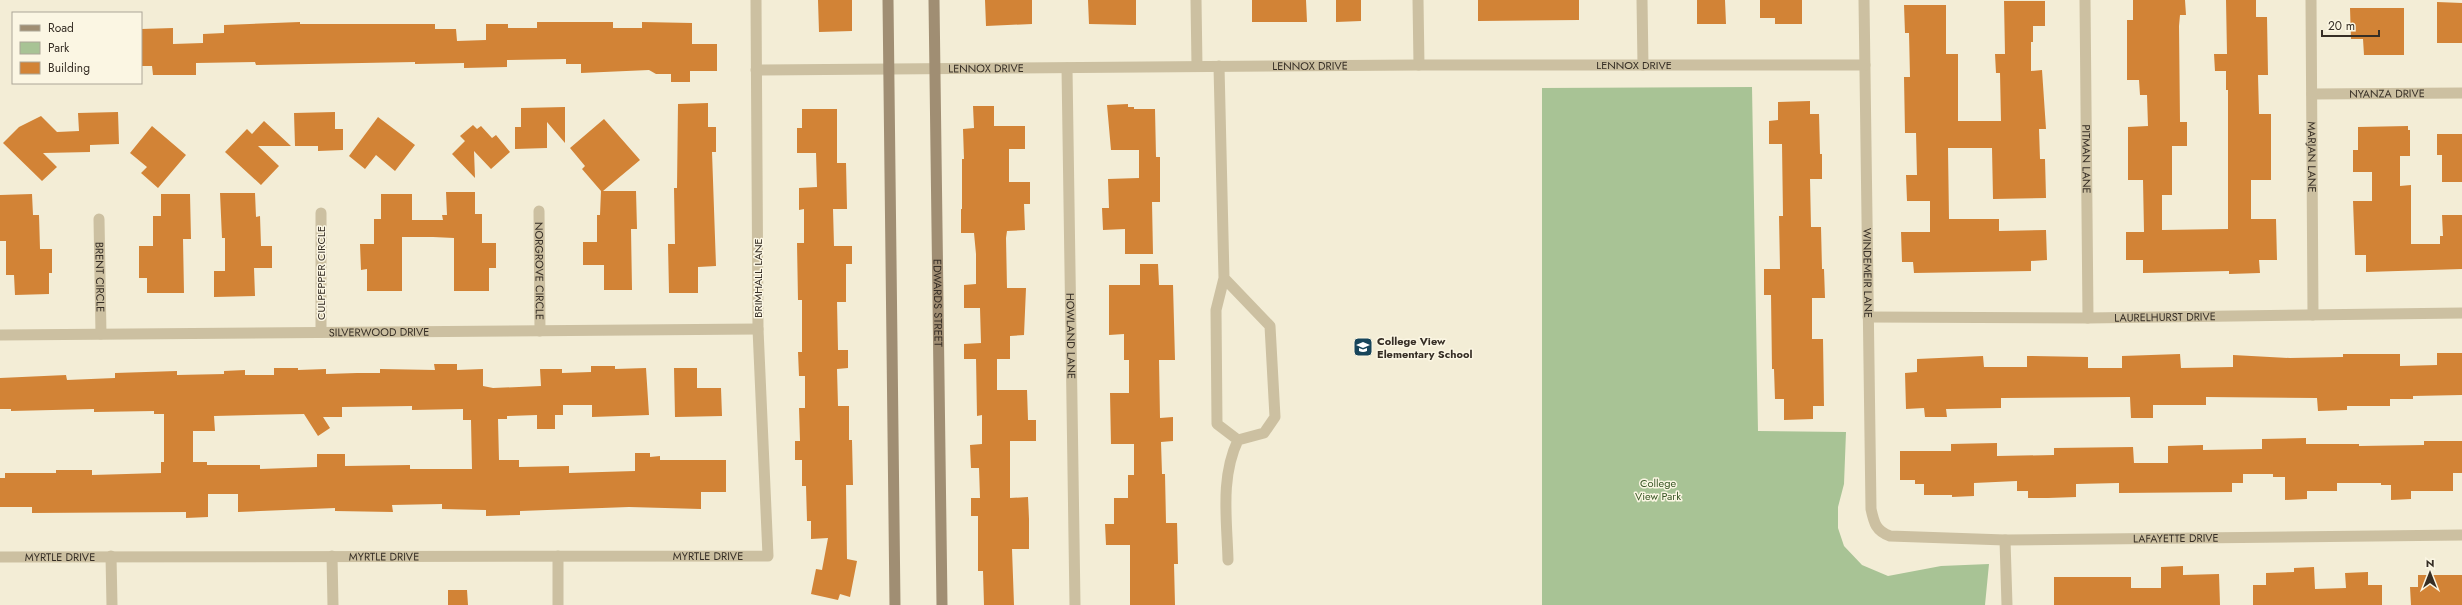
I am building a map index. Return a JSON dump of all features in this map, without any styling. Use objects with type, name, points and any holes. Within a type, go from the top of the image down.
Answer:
[{"type":"main road","points":[[888,0],[895,605]]},
{"type":"main road","name":"EDWARDS STREET","points":[[934,0],[942,605]]},
{"type":"street","name":"BRIMHALL LANE","points":[[756,0],[758,329],[768,556]]},
{"type":"street","points":[[1196,0],[1197,66]]},
{"type":"street","points":[[1418,0],[1419,65]]},
{"type":"street","points":[[1642,0],[1643,65]]},
{"type":"street","name":"WINDEMEIR LANE","points":[[1864,0],[1871,509],[1874,524],[1880,532],[1890,536]]},
{"type":"street","name":"PITMAN LANE","points":[[2085,0],[2088,318]]},
{"type":"street","name":"MARJAN LANE","points":[[2311,0],[2313,315]]},
{"type":"street","name":"LENNOX DRIVE","points":[[756,70],[1197,66],[1864,65]]},
{"type":"street","points":[[1219,66],[1224,278],[1216,310],[1217,424],[1238,440]]},
{"type":"street","name":"HOWLAND LANE","points":[[1067,68],[1076,605]]},
{"type":"street","name":"NYANZA DRIVE","points":[[2312,94],[2462,93]]},
{"type":"street","name":"NORGROVE CIRCLE","points":[[539,211],[540,331]]},
{"type":"street","name":"CULPEPPER CIRCLE","points":[[321,213],[321,332]]},
{"type":"street","name":"BRENT CIRCLE","points":[[99,219],[102,334]]},
{"type":"street","points":[[1224,278],[1270,326],[1275,416],[1264,434],[1238,440]]},
{"type":"street","name":"LAURELHURST DRIVE","points":[[1868,317],[2088,318],[2462,313]]},
{"type":"street","name":"SILVERWOOD DRIVE","points":[[0,335],[758,329]]},
{"type":"street","points":[[1228,560],[1226,480],[1229,458],[1238,440]]},
{"type":"street","name":"LAFAYETTE DRIVE","points":[[1890,536],[2005,540],[2462,534]]},
{"type":"street","points":[[2005,540],[2007,605]]},
{"type":"street","points":[[111,556],[112,605]]},
{"type":"street","points":[[332,556],[333,605]]},
{"type":"street","points":[[558,556],[558,605]]},
{"type":"street","name":"MYRTLE DRIVE","points":[[0,557],[768,556]]},
{"type":"green space","name":"College View Park","points":[[1752,87],[1758,431],[1846,432],[1844,484],[1838,507],[1838,528],[1844,546],[1862,565],[1888,576],[1941,566],[1989,564],[1985,605],[1542,605],[1542,88]]},
{"type":"building","points":[[818,0],[852,0],[852,31],[819,32]]},
{"type":"building","points":[[985,0],[1032,0],[1032,24],[986,26]]},
{"type":"building","points":[[1088,0],[1136,0],[1136,25],[1089,24]]},
{"type":"building","points":[[1252,0],[1306,0],[1307,22],[1252,22]]},
{"type":"building","points":[[1336,0],[1361,0],[1361,21],[1336,22]]},
{"type":"building","points":[[1478,0],[1579,0],[1579,20],[1478,21]]},
{"type":"building","points":[[1697,0],[1725,0],[1726,24],[1697,24]]},
{"type":"building","points":[[1760,0],[1802,0],[1802,24],[1775,24],[1775,18],[1760,18]]},
{"type":"building","points":[[2133,0],[2185,0],[2186,15],[2180,15],[2179,26],[2180,122],[2187,122],[2187,146],[2172,146],[2172,195],[2162,195],[2162,230],[2228,229],[2228,90],[2226,90],[2226,71],[2215,71],[2214,54],[2227,54],[2226,0],[2256,0],[2256,17],[2267,17],[2268,75],[2258,75],[2259,114],[2271,114],[2271,180],[2251,180],[2251,219],[2276,219],[2277,260],[2259,260],[2260,273],[2229,274],[2229,271],[2143,273],[2143,260],[2126,260],[2126,232],[2144,232],[2143,180],[2128,180],[2128,127],[2148,126],[2147,95],[2140,95],[2139,80],[2127,80],[2127,20],[2133,20]]},
{"type":"building","points":[[2004,1],[2045,1],[2045,26],[2033,26],[2033,42],[2031,42],[2031,71],[2042,70],[2046,129],[2039,129],[2040,159],[2045,159],[2046,198],[1993,199],[1992,148],[1948,148],[1949,219],[1999,219],[1999,231],[2046,230],[2047,260],[2031,261],[2031,271],[1914,273],[1913,262],[1902,262],[1901,232],[1930,232],[1930,201],[1907,201],[1906,175],[1917,175],[1916,133],[1905,133],[1904,77],[1910,77],[1909,33],[1905,33],[1904,5],[1946,5],[1946,54],[1958,54],[1958,121],[2001,121],[2000,73],[1996,73],[1995,54],[2005,54]]},
{"type":"building","points":[[2437,2],[2462,3],[2462,43],[2437,43]]},
{"type":"building","points":[[2350,8],[2404,8],[2404,55],[2364,55],[2363,39],[2351,39]]},
{"type":"building","points":[[300,22],[300,24],[435,24],[435,29],[456,29],[457,41],[486,40],[486,24],[508,24],[508,28],[537,28],[537,22],[613,22],[613,28],[642,28],[642,22],[692,23],[692,44],[717,44],[717,71],[690,71],[690,82],[671,82],[671,74],[656,74],[649,70],[581,73],[581,64],[566,64],[566,59],[507,60],[507,67],[464,68],[464,63],[415,64],[415,62],[256,65],[255,62],[196,63],[196,75],[153,75],[152,66],[142,66],[142,29],[173,28],[173,44],[203,43],[203,34],[224,33],[224,25]]},
{"type":"building","points":[[1810,101],[1810,114],[1819,114],[1820,154],[1822,154],[1822,179],[1810,179],[1811,227],[1821,227],[1822,269],[1824,269],[1825,298],[1812,298],[1812,339],[1823,339],[1824,406],[1813,406],[1813,419],[1784,420],[1784,399],[1775,399],[1774,369],[1772,369],[1771,295],[1764,295],[1764,269],[1780,269],[1779,216],[1783,216],[1782,144],[1769,144],[1769,121],[1778,120],[1778,102]]},
{"type":"building","points":[[708,103],[708,127],[716,127],[716,152],[712,152],[716,266],[698,267],[698,293],[669,293],[668,244],[675,244],[674,188],[677,188],[678,104]]},
{"type":"building","points":[[1128,104],[1128,107],[1134,107],[1134,109],[1155,109],[1156,157],[1160,157],[1160,202],[1152,202],[1153,254],[1125,254],[1125,229],[1103,230],[1102,208],[1109,208],[1108,179],[1139,178],[1139,150],[1111,150],[1107,105]]},
{"type":"building","points":[[973,106],[994,106],[994,126],[1025,126],[1025,149],[1009,149],[1009,182],[1030,182],[1030,204],[1024,204],[1025,230],[1007,231],[1006,238],[1007,288],[1026,288],[1024,335],[1010,336],[1010,359],[997,359],[997,390],[1027,390],[1028,420],[1036,420],[1036,441],[1010,441],[1010,498],[1028,497],[1029,519],[1029,549],[1012,549],[1014,605],[984,605],[983,571],[978,571],[978,516],[971,516],[971,498],[980,498],[979,468],[971,468],[970,445],[982,444],[982,415],[977,416],[976,359],[964,359],[964,344],[981,343],[980,308],[964,308],[964,285],[976,284],[976,254],[974,233],[961,233],[961,209],[962,159],[964,159],[963,129],[974,128]]},
{"type":"building","points":[[565,107],[565,143],[547,122],[547,148],[515,149],[515,127],[521,127],[521,108]]},
{"type":"building","points":[[802,109],[837,109],[837,163],[846,163],[847,209],[833,209],[834,246],[852,246],[852,264],[846,264],[846,302],[837,302],[838,350],[848,350],[848,368],[837,369],[838,406],[849,406],[849,440],[852,440],[853,485],[846,485],[847,559],[857,561],[850,597],[840,594],[838,600],[811,594],[816,569],[822,570],[828,538],[811,539],[811,521],[807,521],[806,486],[802,486],[802,460],[795,460],[795,441],[800,441],[799,408],[805,408],[805,376],[799,376],[798,352],[802,352],[802,300],[798,300],[797,243],[804,243],[804,209],[799,210],[799,188],[817,187],[816,153],[797,153],[797,128],[802,128]]},
{"type":"building","points":[[118,112],[119,144],[90,145],[90,152],[43,153],[57,167],[42,181],[3,143],[19,127],[41,116],[57,132],[79,131],[78,113]]},
{"type":"building","points":[[335,112],[335,129],[343,129],[343,150],[318,151],[318,146],[295,146],[294,113]]},
{"type":"building","points":[[378,117],[415,145],[395,171],[376,155],[365,169],[349,156]]},
{"type":"building","points":[[604,119],[640,160],[603,191],[636,191],[637,229],[631,229],[632,290],[604,290],[604,265],[583,265],[583,242],[597,242],[597,215],[600,215],[601,191],[582,169],[585,166],[570,148]]},
{"type":"building","points":[[264,121],[291,146],[258,146],[279,166],[261,185],[225,152],[247,129],[252,134]]},
{"type":"building","points":[[473,125],[477,129],[481,126],[492,138],[496,135],[510,152],[491,169],[474,151],[475,178],[452,154],[465,141],[460,136]]},
{"type":"building","points":[[152,126],[186,155],[158,188],[141,173],[147,167],[130,153]]},
{"type":"building","points":[[2408,126],[2408,130],[2410,130],[2410,156],[2400,156],[2400,186],[2411,185],[2411,244],[2440,244],[2440,236],[2443,236],[2442,215],[2462,215],[2462,269],[2366,272],[2366,255],[2355,255],[2353,201],[2372,201],[2372,172],[2353,172],[2353,150],[2358,150],[2358,127]]},
{"type":"building","points":[[2437,134],[2462,134],[2462,182],[2442,182],[2442,155],[2437,155]]},
{"type":"building","points":[[446,192],[475,192],[475,214],[482,214],[482,243],[496,243],[496,268],[489,268],[489,291],[454,291],[454,238],[402,237],[402,291],[367,291],[367,269],[361,270],[360,244],[374,244],[374,219],[381,219],[381,194],[412,194],[412,220],[443,220],[442,215],[447,215]]},
{"type":"building","points":[[220,193],[255,193],[256,217],[260,216],[261,246],[272,246],[272,268],[254,268],[255,296],[214,297],[214,271],[225,271],[225,238],[222,238]]},
{"type":"building","points":[[32,194],[33,215],[39,215],[40,249],[52,249],[52,273],[49,273],[49,294],[15,295],[14,275],[6,275],[6,241],[0,241],[0,195]]},
{"type":"building","points":[[161,194],[190,194],[191,239],[183,239],[184,293],[147,293],[147,278],[139,278],[139,246],[153,246],[153,216],[161,216]]},
{"type":"building","points":[[1140,264],[1158,264],[1159,285],[1173,285],[1175,360],[1159,360],[1160,418],[1173,417],[1173,441],[1161,442],[1162,474],[1165,474],[1166,523],[1177,523],[1178,564],[1174,564],[1175,605],[1130,605],[1130,545],[1106,545],[1105,524],[1114,524],[1114,498],[1128,498],[1128,475],[1134,475],[1134,444],[1111,444],[1110,393],[1129,393],[1129,360],[1124,360],[1124,334],[1109,335],[1109,285],[1140,285]]},
{"type":"building","points":[[2437,353],[2462,353],[2462,395],[2413,396],[2413,399],[2390,399],[2390,406],[2347,406],[2347,410],[2318,411],[2317,398],[2206,397],[2206,405],[2153,405],[2153,418],[2131,418],[2130,397],[2001,398],[2001,408],[1946,409],[1947,417],[1925,417],[1924,408],[1906,409],[1905,373],[1917,372],[1917,359],[1983,356],[1984,367],[2027,367],[2027,356],[2088,357],[2088,368],[2122,368],[2122,356],[2180,354],[2181,368],[2233,367],[2233,355],[2290,358],[2343,357],[2343,354],[2400,354],[2400,366],[2437,365]]},
{"type":"building","points":[[434,364],[457,364],[457,370],[483,369],[483,386],[493,388],[541,386],[540,369],[562,369],[562,373],[591,372],[591,366],[615,366],[615,369],[646,368],[649,415],[592,417],[592,405],[563,405],[563,415],[555,415],[555,429],[537,429],[537,415],[507,416],[507,419],[498,419],[499,460],[519,460],[519,467],[569,466],[569,473],[635,471],[635,453],[650,453],[650,457],[660,456],[660,460],[726,460],[726,492],[701,492],[701,509],[629,507],[520,511],[520,515],[486,516],[486,510],[442,509],[442,504],[392,505],[393,512],[335,511],[335,508],[238,512],[238,494],[208,494],[208,517],[186,518],[186,512],[32,513],[32,507],[0,507],[0,478],[5,478],[5,473],[56,473],[56,470],[92,470],[92,475],[161,473],[161,462],[164,462],[164,414],[154,414],[154,411],[94,412],[94,409],[11,411],[11,409],[0,409],[0,378],[66,375],[67,380],[115,378],[115,373],[177,371],[177,375],[224,374],[224,371],[245,370],[245,375],[274,375],[274,368],[298,368],[298,370],[326,369],[326,374],[380,373],[380,369],[435,370]],"holes":[[[412,406],[412,410],[463,409],[463,420],[471,420],[472,469],[410,469],[410,465],[345,466],[345,454],[317,454],[317,467],[260,469],[260,465],[207,465],[207,462],[193,462],[193,431],[215,431],[214,416],[304,414],[318,436],[330,428],[323,417],[342,417],[342,407]]]},
{"type":"building","points":[[674,368],[697,368],[697,388],[721,388],[722,416],[675,417]]},
{"type":"building","points":[[2306,438],[2306,444],[2359,444],[2359,446],[2424,445],[2424,441],[2462,441],[2462,473],[2453,473],[2453,491],[2411,491],[2411,499],[2391,500],[2391,485],[2381,485],[2381,483],[2337,483],[2337,491],[2307,491],[2307,499],[2285,500],[2285,477],[2273,477],[2273,474],[2243,474],[2243,483],[2232,483],[2232,492],[2119,493],[2119,483],[2076,484],[2076,497],[2048,498],[2028,498],[2028,491],[2017,491],[2017,481],[1974,483],[1974,496],[1952,497],[1952,495],[1924,495],[1924,484],[1915,484],[1915,480],[1900,480],[1900,451],[1951,451],[1951,444],[1997,443],[1997,456],[2054,455],[2054,448],[2133,447],[2134,463],[2168,463],[2168,446],[2203,445],[2203,450],[2262,449],[2262,439]]},
{"type":"building","points":[[2183,566],[2183,575],[2219,574],[2220,605],[2054,605],[2054,577],[2131,577],[2131,588],[2161,588],[2161,567]]},
{"type":"building","points":[[2314,567],[2315,589],[2346,588],[2345,573],[2368,572],[2368,585],[2382,585],[2382,605],[2253,605],[2253,585],[2266,585],[2266,573],[2294,572],[2294,568]]},
{"type":"building","points":[[2418,575],[2462,575],[2462,605],[2411,605],[2410,587],[2418,587]]},
{"type":"building","points":[[448,590],[467,590],[468,605],[448,605]]},
{"type":"place","name":"College View Elementary School","points":[[1363,347]]}]
